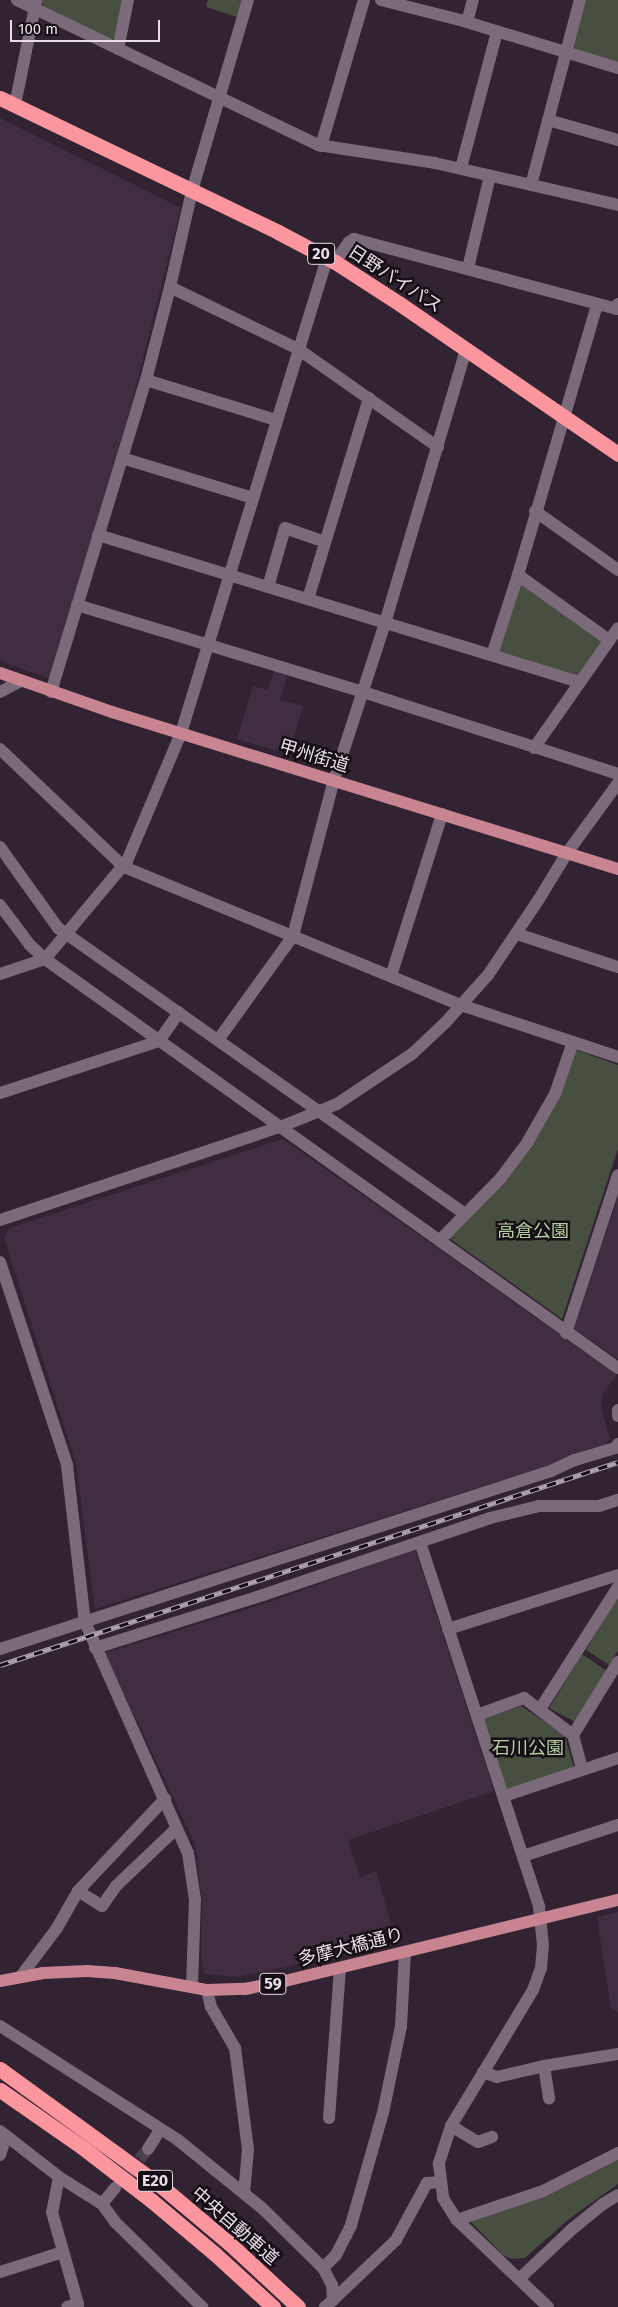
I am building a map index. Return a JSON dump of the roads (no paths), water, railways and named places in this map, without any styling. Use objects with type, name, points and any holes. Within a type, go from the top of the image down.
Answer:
[{"type":"highway","name":"日野バイパス","points":[[0,98],[331,260],[466,349],[618,454]]},
{"type":"highway","name":"中央自動車道","points":[[0,2069],[162,2186],[298,2307]]},
{"type":"highway","name":"中央自動車道","points":[[0,2090],[82,2147],[152,2201],[215,2254],[273,2307]]},
{"type":"main road","name":"甲州街道","points":[[0,673],[51,692],[618,869]]},
{"type":"main road","name":"多摩大橋通り","points":[[0,1981],[20,1976],[66,1972],[97,1972],[115,1973],[207,1990],[266,1986],[618,1900]]},
{"type":"street","points":[[17,0],[35,4],[118,49],[321,146],[461,168],[618,205]]},
{"type":"street","points":[[118,49],[128,0]]},
{"type":"street","points":[[51,692],[146,380],[192,191],[248,0]]},
{"type":"street","points":[[321,146],[364,0]]},
{"type":"street","points":[[381,0],[467,22],[618,68]]},
{"type":"street","points":[[467,22],[473,0]]},
{"type":"street","points":[[531,185],[580,0]]},
{"type":"street","points":[[15,105],[35,4]]},
{"type":"street","points":[[461,168],[497,32]]},
{"type":"street","points":[[548,120],[618,140]]},
{"type":"street","points":[[468,268],[490,176]]},
{"type":"street","points":[[0,974],[45,959],[124,867],[181,733],[298,349],[331,260],[354,239],[617,309],[618,304]]},
{"type":"street","points":[[170,287],[298,349],[438,447]]},
{"type":"street","points":[[492,655],[518,575],[597,304]]},
{"type":"street","points":[[218,1040],[293,936],[334,780],[385,623],[466,349]]},
{"type":"street","points":[[146,380],[276,420]]},
{"type":"street","points":[[308,599],[368,398]]},
{"type":"street","points":[[122,458],[253,498]]},
{"type":"street","points":[[535,512],[618,570]]},
{"type":"street","points":[[268,587],[286,528],[325,542]]},
{"type":"street","points":[[98,535],[579,682]]},
{"type":"street","points":[[518,575],[609,640]]},
{"type":"street","points":[[77,605],[363,692],[618,774]]},
{"type":"street","points":[[534,748],[618,628]]},
{"type":"street","points":[[0,692],[21,681]]},
{"type":"street","points":[[0,749],[124,867],[461,1005],[618,1057]]},
{"type":"street","points":[[0,1220],[280,1127],[337,1104],[412,1054],[488,975],[517,934],[567,852],[618,783]]},
{"type":"street","points":[[391,976],[442,814]]},
{"type":"street","points":[[0,847],[58,928],[320,1110],[465,1214]]},
{"type":"street","points":[[0,905],[30,945],[45,959],[440,1240],[566,1333],[618,1368]]},
{"type":"street","points":[[517,934],[618,967]]},
{"type":"street","points":[[0,1093],[159,1041],[179,1012]]},
{"type":"street","points":[[440,1240],[500,1179],[528,1143],[555,1094],[573,1042]]},
{"type":"street","points":[[566,1333],[618,1175]]},
{"type":"street","points":[[0,1262],[67,1465],[86,1622],[95,1648],[188,1854],[195,1900],[192,1987]]},
{"type":"street","points":[[618,1410],[618,1416]]},
{"type":"street","points":[[0,1649],[551,1471],[575,1460],[615,1448],[618,1444]]},
{"type":"street","points":[[95,1648],[263,1595],[490,1518],[539,1506],[599,1506],[618,1500]]},
{"type":"street","points":[[420,1542],[523,1856],[542,1919],[544,1945],[541,1968],[533,1990],[450,2126],[439,2164],[443,2198],[457,2220],[548,2307]]},
{"type":"street","points":[[448,1629],[618,1575]]},
{"type":"street","points":[[540,1709],[618,1588]]},
{"type":"street","points":[[573,1735],[618,1662]]},
{"type":"street","points":[[477,1715],[524,1698],[573,1735],[582,1769]]},
{"type":"street","points":[[504,1796],[618,1758]]},
{"type":"street","points":[[20,1976],[57,1928],[78,1890],[165,1800]]},
{"type":"street","points":[[523,1856],[618,1825]]},
{"type":"street","points":[[78,1890],[102,1906],[116,1886],[177,1828]]},
{"type":"street","points":[[323,2268],[336,2255],[351,2225],[383,2113],[402,2026],[405,1952]]},
{"type":"street","points":[[329,2118],[340,1968]]},
{"type":"street","points":[[207,1990],[211,2007],[235,2048],[248,2150],[244,2193]]},
{"type":"street","points":[[0,2026],[178,2140],[244,2193],[323,2268],[332,2285],[329,2304]]},
{"type":"street","points":[[483,2072],[498,2077],[544,2066],[618,2054]]},
{"type":"street","points":[[544,2066],[549,2099]]},
{"type":"street","points":[[450,2126],[478,2142],[492,2137]]},
{"type":"street","points":[[148,2149],[160,2130]]},
{"type":"street","points":[[0,2155],[3,2133]]},
{"type":"street","points":[[3,2133],[59,2177],[102,2204],[115,2222],[202,2307]]},
{"type":"street","points":[[457,2220],[543,2191],[618,2153]]},
{"type":"street","points":[[59,2177],[52,2212],[78,2304],[67,2307]]},
{"type":"street","points":[[329,2304],[396,2240],[427,2183],[441,2182]]},
{"type":"street","points":[[102,2204],[115,2188]]},
{"type":"street","points":[[519,2279],[571,2230],[603,2204],[618,2195]]},
{"type":"street","points":[[0,2272],[63,2252]]},
{"type":"tunnel","points":[[128,2173],[148,2149]]},
{"type":"railway","points":[[0,1665],[618,1462]]},
{"type":"park label","name":"高倉公園","points":[[533,1231]]},
{"type":"park label","name":"石川公園","points":[[528,1748]]}]
